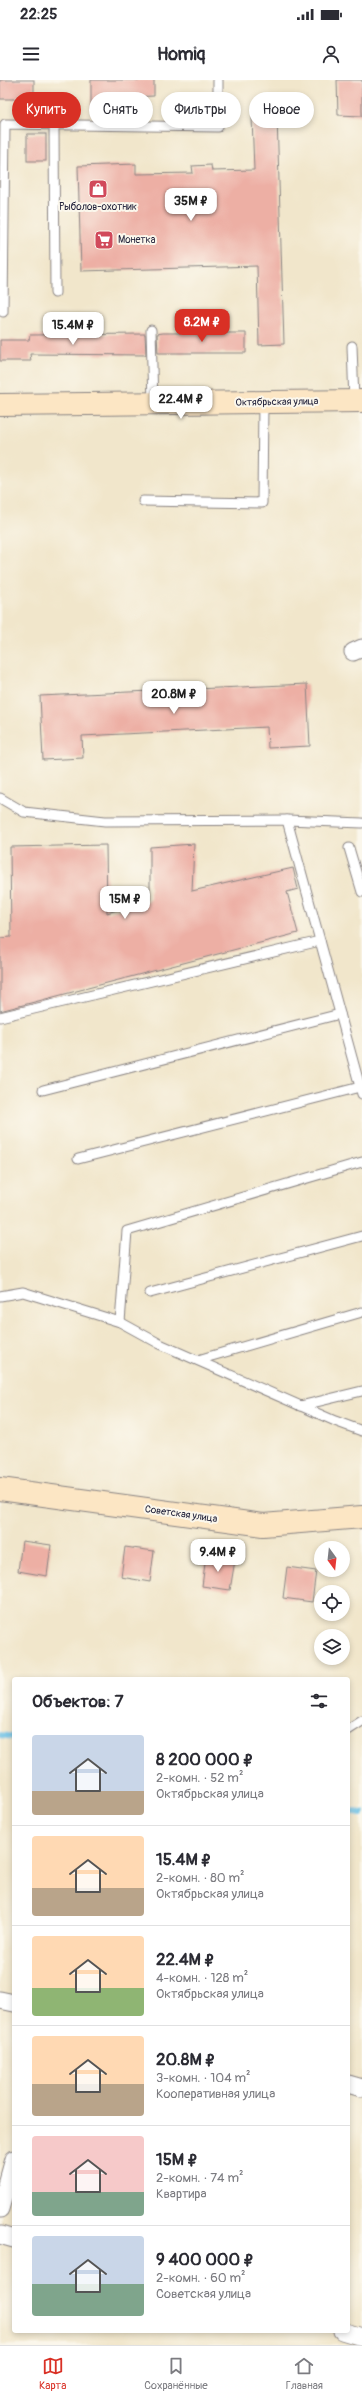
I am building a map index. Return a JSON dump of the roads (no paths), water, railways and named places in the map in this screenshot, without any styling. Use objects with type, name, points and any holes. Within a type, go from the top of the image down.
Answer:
[{"type":"main road","name":"Октябрьская улица","points":[[0,405],[358,401]]},
{"type":"main road","name":"Советская улица","points":[[0,1489],[263,1526],[362,1517]]},
{"type":"street","points":[[0,2000],[12,2003]]},
{"type":"street","points":[[350,2085],[362,2088]]},
{"type":"street","points":[[0,2209],[12,2166]]},
{"type":"street","points":[[0,2235],[12,2238]]},
{"type":"street","points":[[349,2333],[362,2337]]},
{"type":"lane","points":[[81,126],[218,127],[218,80]]},
{"type":"lane","points":[[4,312],[5,124],[12,124]]},
{"type":"lane","points":[[54,128],[55,293]]},
{"type":"lane","points":[[151,330],[153,403]]},
{"type":"lane","points":[[352,346],[358,401]]},
{"type":"lane","points":[[143,501],[262,502],[263,402]]},
{"type":"lane","points":[[0,798],[24,812],[105,821],[286,820],[362,823]]},
{"type":"lane","points":[[78,1159],[361,1091],[286,820]]},
{"type":"lane","points":[[349,848],[362,892]]},
{"type":"lane","points":[[0,1017],[320,941]]},
{"type":"lane","points":[[43,1090],[340,1014]]},
{"type":"lane","points":[[120,1322],[127,1231],[362,1162]]},
{"type":"lane","points":[[150,1293],[362,1236]]},
{"type":"lane","points":[[0,1296],[23,1292],[120,1322],[198,1360],[300,1406],[362,1431]]},
{"type":"lane","points":[[198,1360],[362,1312]]},
{"type":"lane","points":[[300,1406],[362,1391]]},
{"type":"lane","points":[[350,1729],[362,1722]]},
{"type":"waterway","points":[[0,1735],[12,1737]]},
{"type":"waterway","points":[[350,1811],[362,1813]]},
{"type":"place","name":"Рыболов-охотник","points":[[98,189]]},
{"type":"place","name":"Монетка","points":[[104,240]]}]
